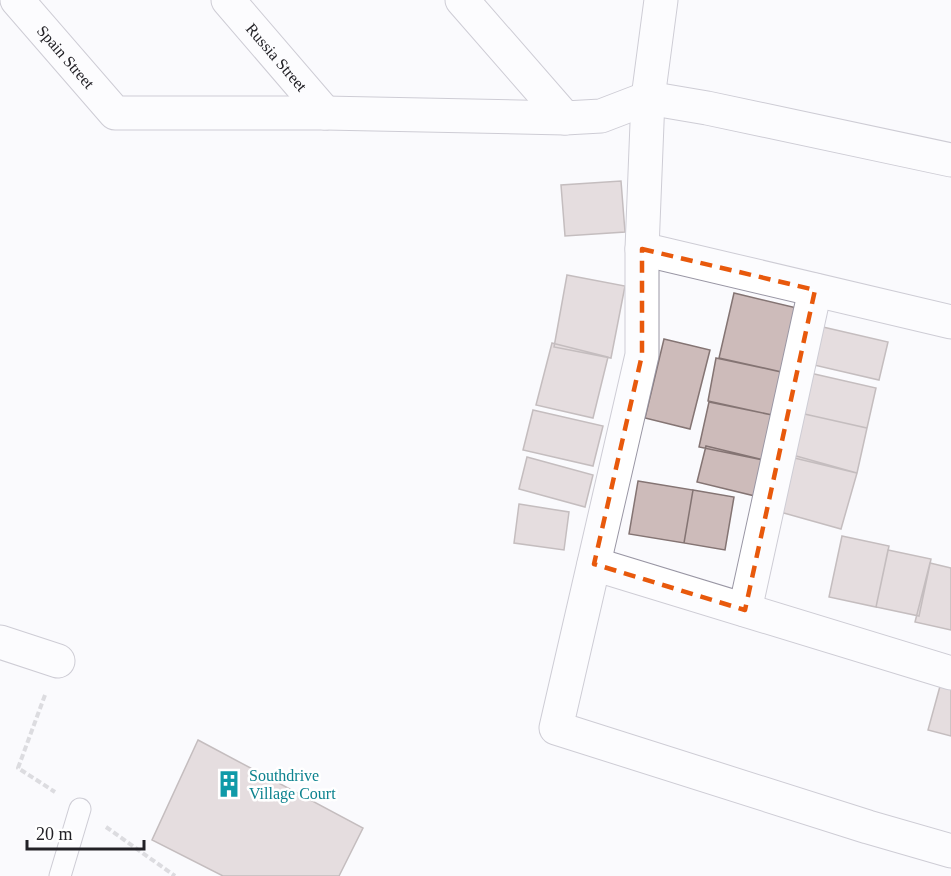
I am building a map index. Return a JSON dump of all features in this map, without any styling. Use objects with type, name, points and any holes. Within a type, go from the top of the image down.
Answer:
[{"type":"street","name":"Spain Street","points":[[17,0],[115,113],[325,113]]},
{"type":"street","name":"Russia Street","points":[[228,0],[325,113]]},
{"type":"street","points":[[462,0],[565,118]]},
{"type":"street","points":[[661,0],[648,98],[642,249],[642,355],[556,728],[857,824],[951,850]]},
{"type":"street","points":[[325,113],[565,118],[601,116],[648,98],[707,108],[951,160]]},
{"type":"street","points":[[642,249],[951,322]]},
{"type":"street","points":[[745,610],[815,290]]},
{"type":"street","points":[[594,564],[951,673]]},
{"type":"street","points":[[0,642],[58,660]]},
{"type":"lane","points":[[60,876],[80,809]]},
{"type":"highlighted area","points":[[642,249],[815,290],[745,610],[594,564],[642,355]]},
{"type":"building","points":[[621,181],[625,232],[565,236],[561,185]]},
{"type":"building","points":[[567,275],[625,286],[611,358],[554,347]]},
{"type":"building","points":[[734,293],[801,309],[786,373],[719,358]]},
{"type":"building","points":[[823,327],[888,342],[879,380],[814,365]]},
{"type":"building","points":[[664,339],[710,350],[690,429],[645,418]]},
{"type":"building","points":[[552,343],[608,357],[593,418],[536,405]]},
{"type":"building","points":[[716,358],[786,373],[777,416],[708,401]]},
{"type":"building","points":[[810,373],[876,388],[867,428],[800,413]]},
{"type":"building","points":[[709,402],[777,416],[768,461],[699,447]]},
{"type":"building","points":[[533,410],[603,426],[593,466],[523,450]]},
{"type":"building","points":[[800,413],[867,428],[857,473],[790,457]]},
{"type":"building","points":[[706,446],[768,461],[759,497],[697,482]]},
{"type":"building","points":[[789,454],[857,473],[841,529],[773,510]]},
{"type":"building","points":[[527,457],[593,475],[585,507],[519,489]]},
{"type":"building","points":[[638,481],[693,490],[684,543],[629,534]]},
{"type":"building","points":[[693,490],[734,497],[725,550],[684,543]]},
{"type":"building","points":[[519,504],[569,512],[564,550],[514,543]]},
{"type":"building","points":[[842,536],[889,546],[876,607],[829,597]]},
{"type":"building","points":[[888,550],[931,559],[919,616],[876,607]]},
{"type":"building","points":[[930,563],[951,568],[951,630],[915,622]]},
{"type":"building","points":[[942,679],[951,681],[951,736],[928,730]]},
{"type":"building","name":"Southdrive Village Court","points":[[198,740],[363,828],[339,876],[223,876],[152,840]]},
{"type":"place","name":"Southdrive Village Court","points":[[229,784]]}]
